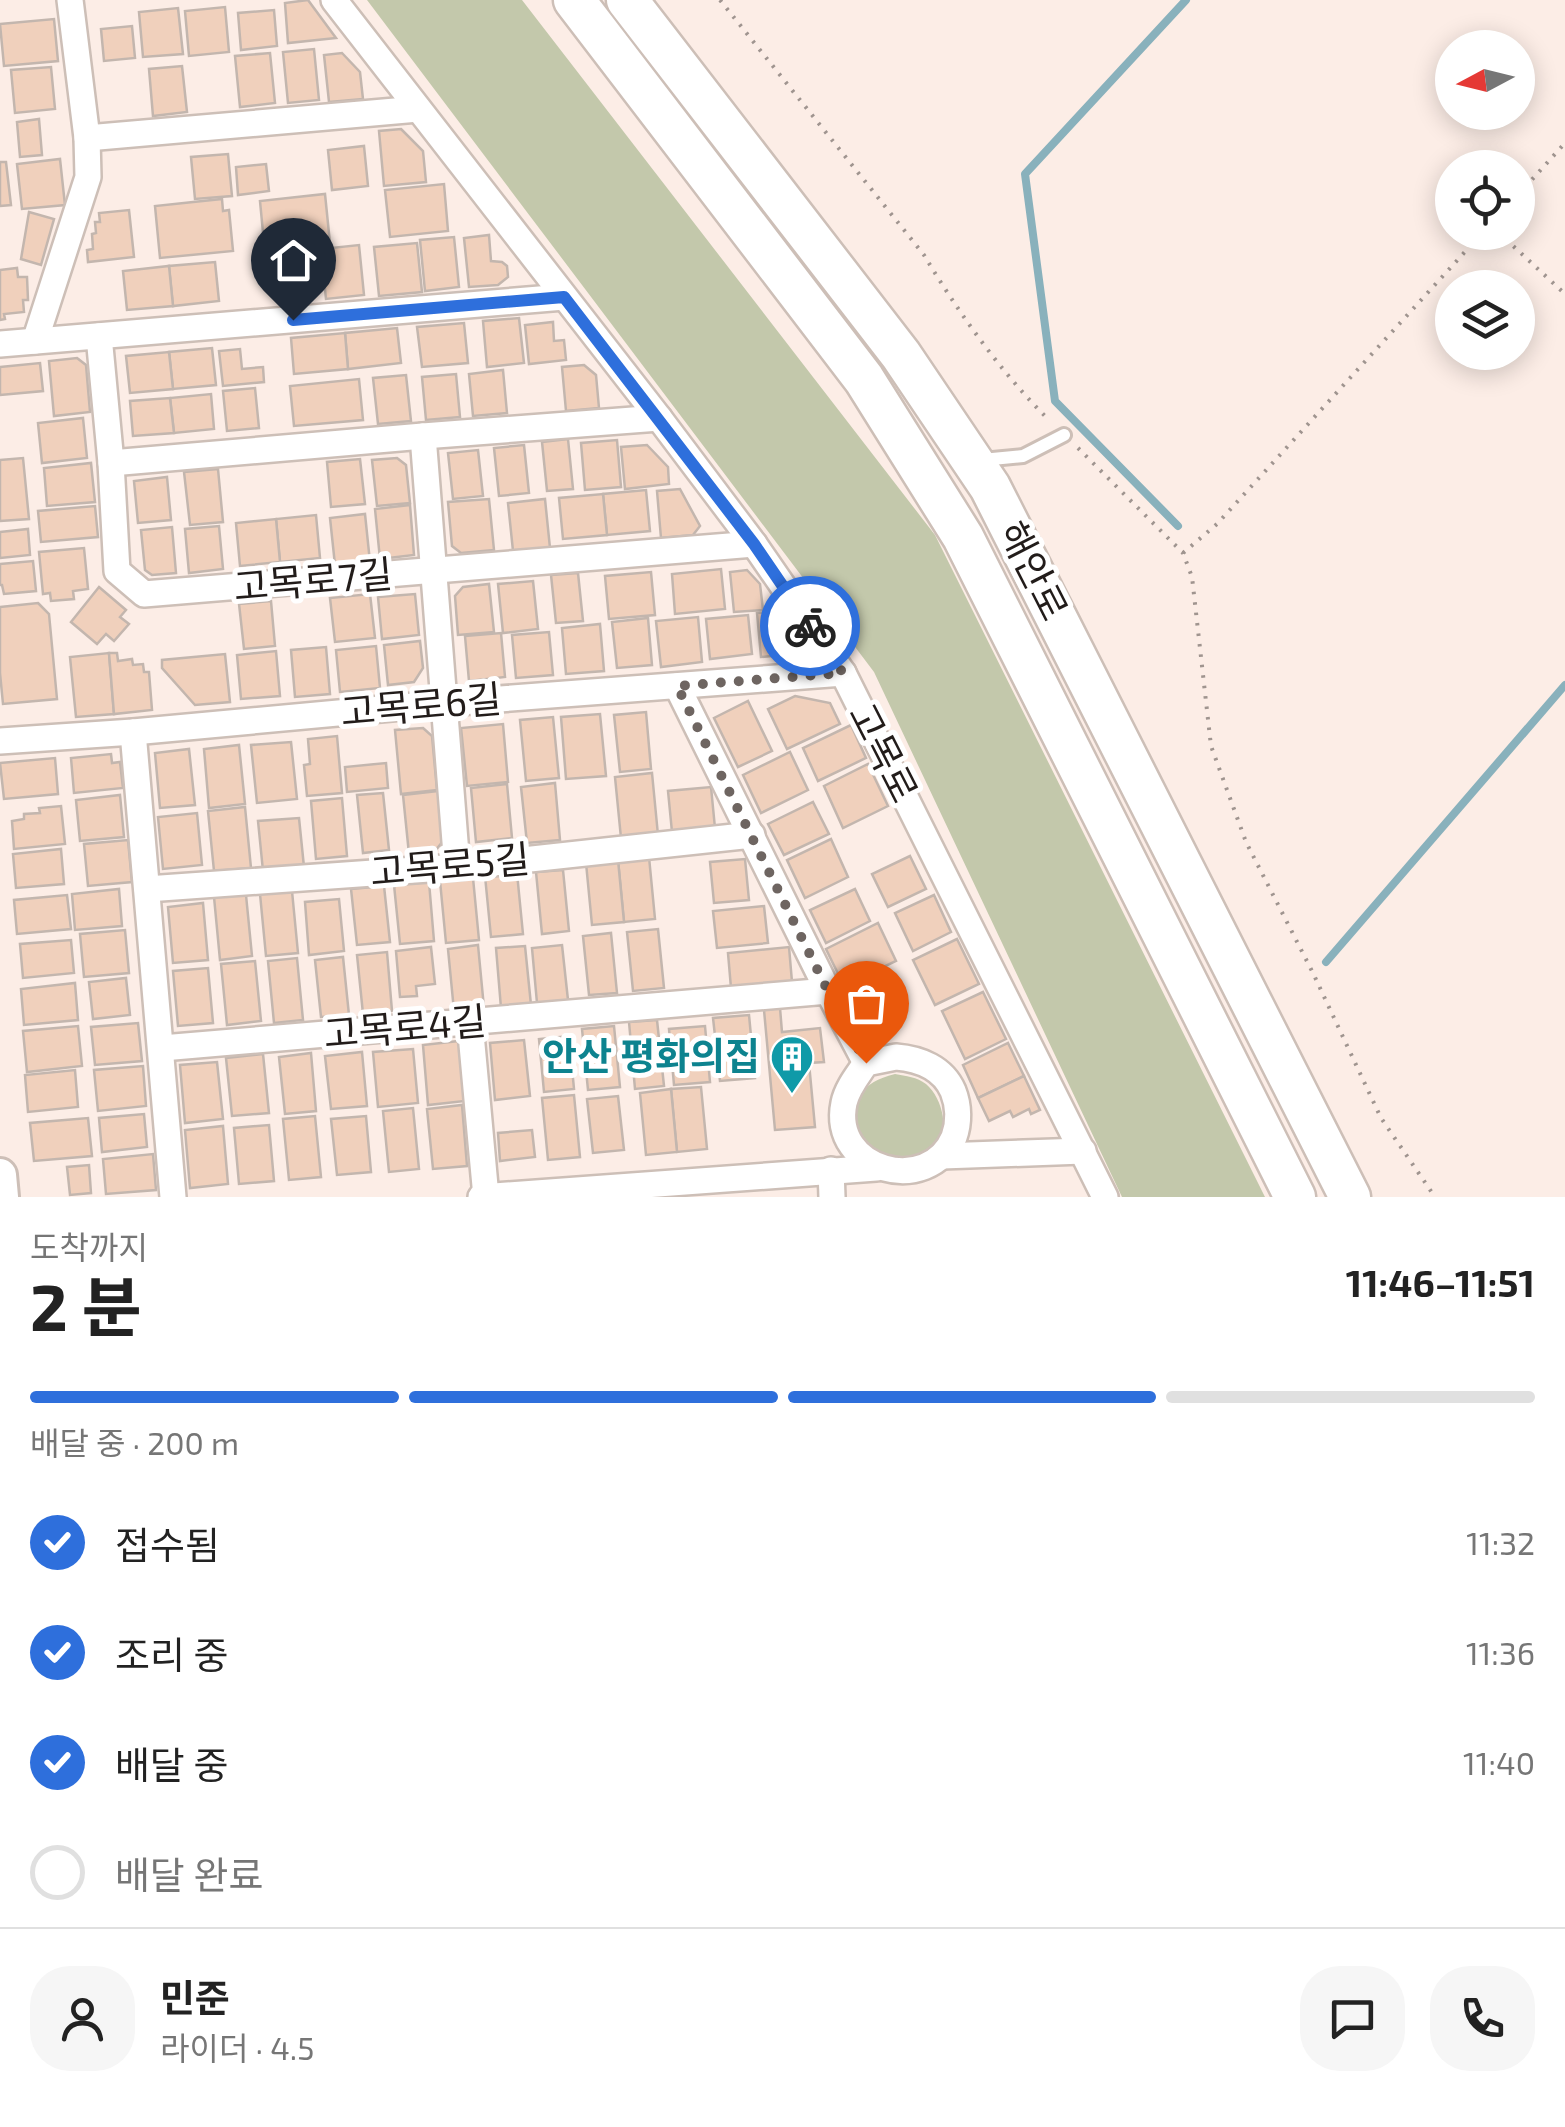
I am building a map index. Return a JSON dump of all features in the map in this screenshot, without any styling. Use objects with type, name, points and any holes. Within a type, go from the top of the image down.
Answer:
[{"type":"main road","name":"해안로","points":[[574,0],[864,379],[962,537],[1295,1197]]},
{"type":"main road","name":"해안로","points":[[627,0],[900,354],[998,503],[1350,1197]]},
{"type":"street","points":[[35,342],[88,177],[70,0]]},
{"type":"street","name":"고목로","points":[[334,0],[659,418],[754,544],[843,673],[1105,1197]]},
{"type":"street","points":[[86,138],[418,108]]},
{"type":"street","points":[[0,344],[564,297]]},
{"type":"street","name":"고목로7길","points":[[99,336],[117,572],[144,594],[754,544]]},
{"type":"street","points":[[110,463],[659,418]]},
{"type":"street","points":[[423,436],[458,867]]},
{"type":"street","name":"고목로6길","points":[[0,741],[843,673]]},
{"type":"street","points":[[677,686],[866,1063]]},
{"type":"street","points":[[133,732],[174,1197]]},
{"type":"street","name":"고목로5길","points":[[147,889],[458,867],[752,835]]},
{"type":"street","name":"고목로4길","points":[[162,1048],[828,991]]},
{"type":"street","points":[[470,1023],[484,1197],[666,1190],[876,1168]]},
{"type":"street","points":[[914,1058],[944,1076],[958,1108],[958,1125],[952,1142],[930,1168],[895,1174],[876,1168],[860,1157],[848,1141],[844,1103],[851,1084],[866,1063],[914,1058]]},
{"type":"street","points":[[942,1156],[1083,1152]]},
{"type":"street","points":[[831,1170],[832,1197]]},
{"type":"street","points":[[0,1175],[2,1197]]},
{"type":"lane","points":[[972,461],[1022,456],[1064,435]]},
{"type":"path","points":[[720,0],[924,255],[952,302],[1034,405],[1183,553],[1192,577],[1212,746],[1246,842],[1314,974],[1381,1118],[1435,1197]]},
{"type":"path","points":[[1535,176],[1565,143]]},
{"type":"path","points":[[1183,553],[1217,524],[1467,250]]},
{"type":"path","points":[[1517,250],[1565,294]]},
{"type":"green space","points":[[367,0],[522,0],[935,535],[1265,1197],[1122,1197],[874,672]]},
{"type":"green space","points":[[895,1074],[919,1080],[932,1090],[941,1107],[943,1126],[942,1136],[932,1151],[894,1167],[852,1131],[856,1109],[867,1087]]},
{"type":"building","points":[[308,0],[336,38],[288,43],[285,3]]},
{"type":"building","points":[[225,7],[229,52],[189,56],[185,11]]},
{"type":"building","points":[[178,8],[183,54],[143,57],[139,12]]},
{"type":"building","points":[[274,10],[277,46],[241,50],[238,13]]},
{"type":"building","points":[[54,19],[58,61],[4,66],[0,24]]},
{"type":"building","points":[[132,26],[135,58],[104,61],[101,29]]},
{"type":"building","points":[[314,49],[319,100],[288,103],[283,52]]},
{"type":"building","points":[[270,53],[275,103],[240,107],[235,56]]},
{"type":"building","points":[[342,53],[360,72],[363,99],[329,102],[324,55]]},
{"type":"building","points":[[182,66],[187,112],[153,116],[149,69]]},
{"type":"building","points":[[51,67],[55,109],[15,113],[11,70]]},
{"type":"building","points":[[39,119],[42,155],[20,157],[17,122]]},
{"type":"building","points":[[401,129],[423,151],[426,182],[384,186],[379,131]]},
{"type":"building","points":[[364,146],[368,186],[332,190],[328,150]]},
{"type":"building","points":[[228,154],[232,196],[195,199],[191,157]]},
{"type":"building","points":[[60,159],[65,205],[22,209],[17,164]]},
{"type":"building","points":[[0,162],[6,162],[11,205],[0,206]]},
{"type":"building","points":[[266,164],[269,191],[238,195],[236,167]]},
{"type":"building","points":[[444,184],[448,231],[390,237],[385,190]]},
{"type":"building","points":[[325,194],[330,243],[264,243],[260,201]]},
{"type":"building","points":[[222,199],[223,211],[229,210],[233,251],[160,258],[155,206]]},
{"type":"building","points":[[129,210],[134,257],[88,262],[87,250],[93,249],[92,234],[96,233],[95,222],[100,222],[99,213]]},
{"type":"building","points":[[29,212],[54,219],[41,265],[21,259]]},
{"type":"building","points":[[489,235],[491,261],[507,266],[508,277],[498,285],[469,287],[464,238]]},
{"type":"building","points":[[454,237],[459,287],[425,291],[420,240]]},
{"type":"building","points":[[417,243],[422,292],[379,296],[374,247]]},
{"type":"building","points":[[359,245],[364,295],[326,299],[321,249]]},
{"type":"building","points":[[215,262],[219,301],[173,306],[169,266]]},
{"type":"building","points":[[169,266],[173,306],[127,310],[123,271]]},
{"type":"building","points":[[17,268],[18,277],[27,277],[28,300],[23,300],[24,312],[4,314],[5,319],[0,320],[0,270]]},
{"type":"building","points":[[519,318],[524,363],[487,367],[483,321]]},
{"type":"building","points":[[553,322],[554,341],[564,340],[566,360],[529,364],[525,325]]},
{"type":"building","points":[[464,323],[468,363],[422,367],[417,327]]},
{"type":"building","points":[[397,328],[401,363],[348,369],[345,333]]},
{"type":"building","points":[[345,333],[348,369],[294,374],[291,338]]},
{"type":"building","points":[[212,348],[216,385],[173,389],[169,352]]},
{"type":"building","points":[[240,349],[242,369],[263,367],[264,382],[223,386],[219,351]]},
{"type":"building","points":[[169,352],[173,389],[130,393],[126,356]]},
{"type":"building","points":[[77,358],[86,365],[90,412],[54,416],[49,361]]},
{"type":"building","points":[[40,363],[43,391],[0,395],[0,367]]},
{"type":"building","points":[[584,365],[596,375],[599,408],[566,411],[562,367]]},
{"type":"building","points":[[503,370],[507,413],[473,416],[469,374]]},
{"type":"building","points":[[456,374],[460,417],[426,420],[422,377]]},
{"type":"building","points":[[406,375],[411,421],[378,424],[373,378]]},
{"type":"building","points":[[359,379],[363,420],[294,426],[290,386]]},
{"type":"building","points":[[255,388],[259,428],[227,431],[223,391]]},
{"type":"building","points":[[211,394],[214,429],[174,433],[170,398]]},
{"type":"building","points":[[170,398],[174,433],[133,436],[130,401]]},
{"type":"building","points":[[83,418],[87,458],[42,463],[38,423]]},
{"type":"building","points":[[568,439],[573,489],[547,491],[542,442]]},
{"type":"building","points":[[617,440],[621,487],[585,490],[581,443]]},
{"type":"building","points":[[524,445],[529,493],[499,496],[494,448]]},
{"type":"building","points":[[647,445],[668,467],[669,484],[625,489],[621,447]]},
{"type":"building","points":[[478,450],[483,496],[453,499],[448,453]]},
{"type":"building","points":[[23,458],[29,519],[0,521],[0,460]]},
{"type":"building","points":[[397,458],[406,465],[410,503],[377,506],[372,460]]},
{"type":"building","points":[[360,459],[365,504],[331,507],[327,462]]},
{"type":"building","points":[[91,463],[95,502],[47,506],[44,468]]},
{"type":"building","points":[[218,469],[223,522],[190,525],[184,472]]},
{"type":"building","points":[[167,477],[171,520],[138,523],[134,481]]},
{"type":"building","points":[[680,489],[700,526],[693,535],[661,538],[657,491]]},
{"type":"building","points":[[646,490],[650,531],[607,535],[603,494]]},
{"type":"building","points":[[603,494],[607,535],[563,539],[559,498]]},
{"type":"building","points":[[489,499],[494,550],[461,553],[452,546],[448,502]]},
{"type":"building","points":[[545,499],[550,548],[513,551],[508,503]]},
{"type":"building","points":[[410,505],[414,555],[380,559],[375,509]]},
{"type":"building","points":[[95,506],[98,537],[41,542],[38,511]]},
{"type":"building","points":[[365,514],[370,562],[335,565],[330,518]]},
{"type":"building","points":[[316,515],[320,558],[280,562],[276,519]]},
{"type":"building","points":[[276,519],[280,562],[240,566],[236,523]]},
{"type":"building","points":[[219,526],[223,569],[189,573],[185,529]]},
{"type":"building","points":[[172,527],[176,573],[152,575],[145,570],[141,530]]},
{"type":"building","points":[[28,529],[30,555],[0,558],[0,532]]},
{"type":"building","points":[[84,548],[88,589],[73,591],[74,599],[51,601],[50,593],[43,594],[39,552]]},
{"type":"building","points":[[33,561],[36,591],[4,594],[0,564]]},
{"type":"building","points":[[721,569],[725,609],[675,614],[672,574]]},
{"type":"building","points":[[747,570],[760,584],[763,610],[734,612],[730,572]]},
{"type":"building","points":[[651,572],[655,615],[609,619],[605,576]]},
{"type":"building","points":[[578,573],[583,621],[556,623],[551,575]]},
{"type":"building","points":[[533,581],[538,629],[503,633],[498,584]]},
{"type":"building","points":[[489,584],[494,632],[458,635],[455,596],[463,587]]},
{"type":"building","points":[[99,587],[126,610],[120,617],[129,624],[114,641],[106,634],[97,644],[71,622]]},
{"type":"building","points":[[370,594],[375,638],[335,642],[330,598]]},
{"type":"building","points":[[415,594],[419,635],[382,639],[378,597]]},
{"type":"building","points":[[271,601],[275,646],[244,649],[239,604]]},
{"type":"building","points":[[38,603],[49,614],[57,699],[3,704],[0,607]]},
{"type":"building","points":[[785,611],[788,645],[781,655],[761,657],[757,613]]},
{"type":"building","points":[[748,615],[752,654],[710,659],[706,619]]},
{"type":"building","points":[[698,617],[702,662],[661,667],[656,621]]},
{"type":"building","points":[[648,618],[652,665],[617,668],[612,622]]},
{"type":"building","points":[[600,624],[604,671],[566,674],[562,628]]},
{"type":"building","points":[[549,632],[553,675],[516,678],[512,635]]},
{"type":"building","points":[[501,633],[505,677],[469,681],[465,636]]},
{"type":"building","points":[[420,641],[423,668],[414,682],[388,685],[384,645]]},
{"type":"building","points":[[376,646],[380,688],[340,692],[336,650]]},
{"type":"building","points":[[326,647],[330,694],[295,697],[291,650]]},
{"type":"building","points":[[276,651],[280,696],[241,699],[237,655]]},
{"type":"building","points":[[109,653],[114,714],[76,717],[70,657]]},
{"type":"building","points":[[109,653],[117,653],[118,661],[132,659],[133,665],[143,664],[144,672],[149,672],[152,710],[114,714]]},
{"type":"building","points":[[225,654],[230,702],[195,705],[162,668],[162,660]]},
{"type":"building","points":[[795,696],[830,703],[840,724],[787,749],[768,709]]},
{"type":"building","points":[[748,701],[772,751],[738,767],[714,718]]},
{"type":"building","points":[[646,712],[651,769],[620,772],[614,715]]},
{"type":"building","points":[[600,714],[606,776],[566,779],[561,717]]},
{"type":"building","points":[[553,717],[559,778],[526,781],[520,720]]},
{"type":"building","points":[[503,724],[508,782],[467,786],[461,728]]},
{"type":"building","points":[[851,725],[866,758],[818,781],[803,748]]},
{"type":"building","points":[[423,728],[432,736],[437,790],[401,794],[395,730]]},
{"type":"building","points":[[337,736],[342,793],[307,796],[304,765],[310,764],[308,739]]},
{"type":"building","points":[[291,742],[297,799],[257,803],[251,745]]},
{"type":"building","points":[[239,745],[245,804],[209,808],[204,749]]},
{"type":"building","points":[[189,749],[195,805],[160,808],[155,753]]},
{"type":"building","points":[[790,752],[808,790],[761,813],[743,775]]},
{"type":"building","points":[[111,754],[112,763],[120,762],[123,788],[74,793],[71,758]]},
{"type":"building","points":[[55,758],[58,794],[4,799],[0,763]]},
{"type":"building","points":[[386,763],[388,788],[347,792],[345,767]]},
{"type":"building","points":[[868,764],[888,806],[843,828],[824,786]]},
{"type":"building","points":[[652,773],[658,835],[621,838],[615,777]]},
{"type":"building","points":[[555,783],[560,840],[527,843],[521,787]]},
{"type":"building","points":[[507,784],[512,838],[476,842],[471,788]]},
{"type":"building","points":[[711,787],[715,828],[672,832],[668,791]]},
{"type":"building","points":[[438,791],[443,841],[435,851],[409,854],[403,795]]},
{"type":"building","points":[[383,793],[389,850],[363,853],[357,795]]},
{"type":"building","points":[[120,795],[124,837],[80,841],[76,800]]},
{"type":"building","points":[[342,798],[347,856],[316,859],[311,801]]},
{"type":"building","points":[[813,802],[829,834],[784,855],[768,824]]},
{"type":"building","points":[[61,806],[65,844],[14,849],[12,821],[24,819],[24,814],[40,813],[39,808]]},
{"type":"building","points":[[245,807],[251,868],[214,871],[208,811]]},
{"type":"building","points":[[197,813],[202,865],[163,869],[158,817]]},
{"type":"building","points":[[299,818],[304,867],[263,871],[258,821]]},
{"type":"building","points":[[831,839],[848,877],[805,898],[787,860]]},
{"type":"building","points":[[128,840],[132,882],[88,886],[84,844]]},
{"type":"building","points":[[61,849],[64,884],[16,888],[13,854]]},
{"type":"building","points":[[910,856],[926,889],[888,907],[872,874]]},
{"type":"building","points":[[649,857],[655,919],[624,922],[618,860]]},
{"type":"building","points":[[745,859],[749,900],[714,903],[710,862]]},
{"type":"building","points":[[618,860],[624,922],[592,925],[586,863]]},
{"type":"building","points":[[563,870],[569,931],[542,934],[536,872]]},
{"type":"building","points":[[517,873],[523,934],[491,937],[485,876]]},
{"type":"building","points":[[473,878],[479,940],[446,943],[440,881]]},
{"type":"building","points":[[429,882],[434,941],[400,944],[394,885]]},
{"type":"building","points":[[384,886],[390,942],[357,945],[351,889]]},
{"type":"building","points":[[119,889],[122,926],[75,930],[72,894]]},
{"type":"building","points":[[855,889],[870,921],[826,943],[810,910]]},
{"type":"building","points":[[292,891],[298,953],[266,956],[260,894]]},
{"type":"building","points":[[67,895],[71,929],[17,934],[14,900]]},
{"type":"building","points":[[246,895],[252,956],[220,960],[214,897]]},
{"type":"building","points":[[934,895],[951,932],[913,951],[895,913]]},
{"type":"building","points":[[339,899],[344,951],[309,955],[305,902]]},
{"type":"building","points":[[203,903],[208,960],[173,963],[168,907]]},
{"type":"building","points":[[764,906],[768,943],[717,948],[713,911]]},
{"type":"building","points":[[878,923],[896,961],[844,986],[826,949]]},
{"type":"building","points":[[658,929],[664,988],[633,991],[627,932]]},
{"type":"building","points":[[125,930],[129,973],[84,977],[80,934]]},
{"type":"building","points":[[611,933],[617,993],[589,995],[583,936]]},
{"type":"building","points":[[957,939],[979,984],[935,1005],[913,960]]},
{"type":"building","points":[[71,940],[74,973],[23,978],[20,944]]},
{"type":"building","points":[[478,945],[484,1008],[454,1011],[448,949]]},
{"type":"building","points":[[562,945],[568,1000],[537,1003],[532,948]]},
{"type":"building","points":[[525,946],[531,1005],[501,1008],[496,948]]},
{"type":"building","points":[[431,947],[435,984],[416,986],[417,996],[400,997],[396,951]]},
{"type":"building","points":[[789,947],[792,982],[731,988],[728,953]]},
{"type":"building","points":[[387,952],[392,1011],[363,1014],[357,955]]},
{"type":"building","points":[[343,957],[349,1015],[321,1017],[315,960]]},
{"type":"building","points":[[297,958],[303,1020],[274,1023],[268,961]]},
{"type":"building","points":[[255,961],[261,1021],[227,1025],[221,964]]},
{"type":"building","points":[[208,968],[213,1023],[178,1026],[173,971]]},
{"type":"building","points":[[126,978],[130,1015],[93,1019],[89,982]]},
{"type":"building","points":[[75,983],[78,1020],[24,1025],[21,989]]},
{"type":"building","points":[[983,992],[1006,1039],[965,1059],[942,1011]]},
{"type":"building","name":"안산 평화의집","points":[[780,1008],[782,1032],[820,1028],[824,1062],[809,1063],[815,1127],[775,1130],[764,1010]]},
{"type":"building","points":[[749,1015],[755,1078],[720,1081],[713,1018]]},
{"type":"building","points":[[657,1020],[664,1086],[635,1089],[629,1022]]},
{"type":"building","points":[[138,1023],[142,1061],[95,1065],[91,1027]]},
{"type":"building","points":[[78,1026],[82,1066],[27,1072],[23,1031]]},
{"type":"building","points":[[614,1026],[620,1087],[588,1090],[582,1029]]},
{"type":"building","points":[[705,1026],[710,1082],[674,1085],[669,1029]]},
{"type":"building","points":[[569,1036],[574,1089],[544,1092],[539,1039]]},
{"type":"building","points":[[524,1040],[530,1096],[495,1100],[490,1043]]},
{"type":"building","points":[[459,1041],[465,1101],[428,1105],[423,1045]]},
{"type":"building","points":[[1008,1043],[1024,1076],[978,1098],[963,1065]]},
{"type":"building","points":[[413,1049],[418,1103],[378,1107],[373,1052]]},
{"type":"building","points":[[362,1052],[367,1106],[331,1109],[325,1056]]},
{"type":"building","points":[[311,1053],[316,1111],[285,1114],[279,1057]]},
{"type":"building","points":[[263,1054],[269,1113],[232,1116],[226,1058]]},
{"type":"building","points":[[217,1062],[223,1119],[185,1123],[180,1065]]},
{"type":"building","points":[[143,1066],[146,1106],[98,1111],[94,1070]]},
{"type":"building","points":[[75,1070],[78,1107],[28,1112],[25,1075]]},
{"type":"building","points":[[1024,1076],[1040,1110],[1031,1114],[1029,1109],[1013,1117],[1010,1111],[989,1121],[978,1098]]},
{"type":"building","points":[[701,1087],[707,1149],[677,1152],[671,1089]]},
{"type":"building","points":[[671,1089],[677,1152],[646,1155],[640,1093]]},
{"type":"building","points":[[574,1095],[580,1157],[548,1160],[542,1098]]},
{"type":"building","points":[[618,1096],[624,1150],[593,1153],[587,1099]]},
{"type":"building","points":[[462,1105],[467,1166],[433,1169],[427,1109]]},
{"type":"building","points":[[413,1108],[419,1169],[389,1172],[383,1111]]},
{"type":"building","points":[[144,1114],[147,1147],[102,1152],[99,1118]]},
{"type":"building","points":[[315,1116],[321,1177],[289,1180],[283,1119]]},
{"type":"building","points":[[366,1116],[371,1172],[337,1175],[331,1119]]},
{"type":"building","points":[[88,1118],[92,1156],[34,1161],[30,1123]]},
{"type":"building","points":[[269,1125],[274,1181],[239,1184],[234,1128]]},
{"type":"building","points":[[223,1126],[228,1184],[190,1188],[185,1130]]},
{"type":"building","points":[[532,1130],[535,1157],[500,1161],[498,1133]]},
{"type":"building","points":[[153,1154],[156,1190],[106,1194],[103,1159]]},
{"type":"building","points":[[89,1165],[91,1193],[70,1195],[67,1167]]},
{"type":"waterway","points":[[1178,526],[1055,401],[1025,174],[1186,0]]},
{"type":"waterway","points":[[1326,962],[1565,685]]},
{"type":"way so far","points":[[810,626],[843,673],[677,686],[866,1063]]},
{"type":"place","name":"안산 평화의집","points":[[792,1095]]},
{"type":"route","points":[[293,320],[564,297],[754,544],[810,626]]}]
